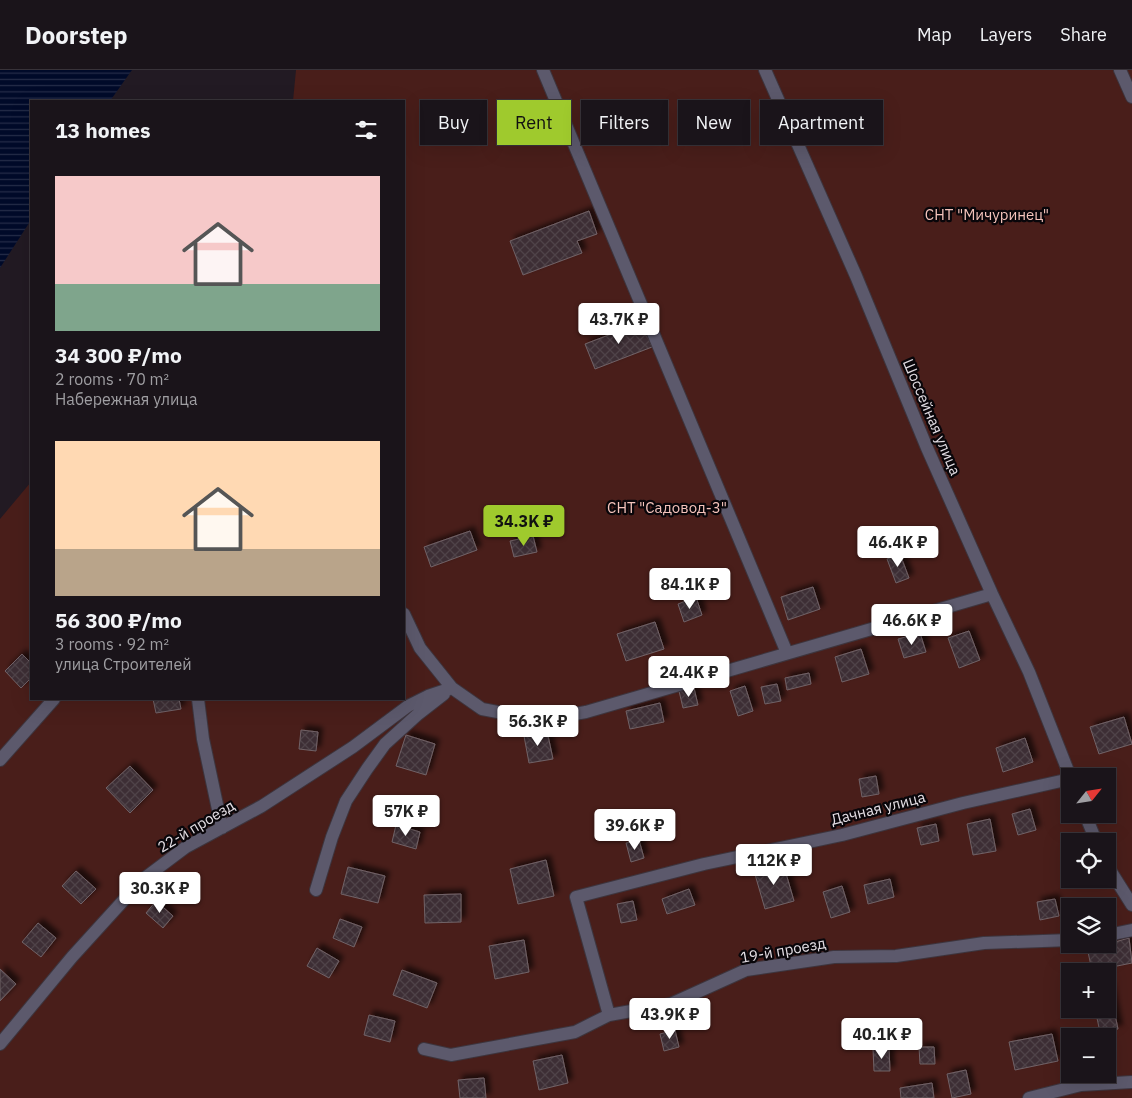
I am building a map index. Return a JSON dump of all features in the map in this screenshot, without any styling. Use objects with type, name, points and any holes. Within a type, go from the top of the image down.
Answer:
[{"type":"street","points":[[543,70],[787,653]]},
{"type":"street","name":"Шоссейная улица","points":[[764,70],[856,276],[927,448],[1029,672],[1066,768]]},
{"type":"street","points":[[1120,70],[1132,97]]},
{"type":"street","points":[[405,616],[420,648],[452,688],[482,709],[540,720],[586,712],[992,594]]},
{"type":"street","points":[[316,890],[332,837],[346,801],[367,769],[385,744],[417,715],[452,688]]},
{"type":"street","name":"22-й проезд","points":[[0,1044],[72,957],[142,880],[186,847],[262,806],[337,758],[408,706],[428,696],[452,688]]},
{"type":"street","points":[[0,760],[53,700]]},
{"type":"street","points":[[198,700],[203,739],[222,828]]},
{"type":"street","name":"Дачная улица","points":[[609,1015],[576,898],[704,864],[842,835],[963,803],[1061,780]]},
{"type":"street","points":[[1116,880],[1132,905]]},
{"type":"street","points":[[1116,933],[1132,930]]},
{"type":"street","name":"19-й проезд","points":[[424,1050],[451,1055],[502,1044],[544,1039],[575,1032],[609,1015],[671,1004],[746,970],[834,957],[896,956],[984,943],[1061,940]]},
{"type":"street","points":[[1029,1098],[1081,1085],[1118,1081],[1132,1082]]},
{"type":"green space","points":[[296,70],[1132,70],[1132,1098],[0,1098],[0,519],[30,483],[30,700],[405,700],[405,100],[293,100]]},
{"type":"water","points":[[0,70],[132,70],[111,100],[30,100],[30,222],[0,268]]},
{"type":"building","points":[[589,211],[597,234],[577,241],[582,253],[523,275],[510,241]]},
{"type":"building","points":[[643,322],[652,347],[595,369],[585,344]]},
{"type":"building","points":[[470,531],[477,550],[431,567],[424,547]]},
{"type":"building","points":[[533,536],[537,552],[514,557],[510,541]]},
{"type":"building","points":[[900,554],[909,578],[896,583],[887,559]]},
{"type":"building","points":[[813,587],[820,609],[788,620],[781,597]]},
{"type":"building","points":[[696,597],[702,615],[684,622],[678,604]]},
{"type":"building","points":[[655,622],[664,649],[626,661],[617,634]]},
{"type":"building","points":[[969,631],[980,660],[959,668],[948,638]]},
{"type":"building","points":[[920,633],[926,652],[904,658],[898,639]]},
{"type":"building","points":[[861,649],[869,674],[842,682],[835,657]]},
{"type":"building","points":[[22,654],[30,662],[30,679],[21,688],[5,671]]},
{"type":"building","points":[[809,673],[811,684],[787,690],[785,678]]},
{"type":"building","points":[[777,684],[781,701],[765,704],[761,687]]},
{"type":"building","points":[[745,686],[753,711],[738,716],[730,691]]},
{"type":"building","points":[[694,688],[698,705],[683,708],[679,691]]},
{"type":"building","points":[[153,700],[179,700],[181,709],[156,713]]},
{"type":"building","points":[[660,703],[664,722],[630,729],[626,711]]},
{"type":"building","points":[[1124,717],[1132,744],[1099,754],[1090,727]]},
{"type":"building","points":[[301,730],[318,732],[316,751],[299,749]]},
{"type":"building","points":[[547,731],[553,759],[529,763],[524,736]]},
{"type":"building","points":[[406,735],[435,744],[426,775],[396,766]]},
{"type":"building","points":[[1025,738],[1033,762],[1003,772],[996,748]]},
{"type":"building","points":[[130,766],[153,790],[130,813],[106,788]]},
{"type":"building","points":[[876,776],[879,794],[862,797],[859,779]]},
{"type":"building","points":[[1030,809],[1036,830],[1018,835],[1012,814]]},
{"type":"building","points":[[990,819],[996,851],[973,855],[967,824]]},
{"type":"building","points":[[936,824],[939,841],[921,845],[917,828]]},
{"type":"building","points":[[396,825],[420,832],[416,849],[392,842]]},
{"type":"building","points":[[639,840],[644,858],[631,862],[626,843]]},
{"type":"building","points":[[546,860],[554,896],[518,904],[510,869]]},
{"type":"building","points":[[783,863],[794,901],[765,909],[754,871]]},
{"type":"building","points":[[348,867],[385,876],[378,903],[341,894]]},
{"type":"building","points":[[76,871],[96,889],[81,904],[62,886]]},
{"type":"building","points":[[890,879],[894,897],[868,904],[864,885]]},
{"type":"building","points":[[842,886],[850,912],[831,918],[823,892]]},
{"type":"building","points":[[689,889],[695,905],[667,914],[662,899]]},
{"type":"building","points":[[461,894],[461,922],[425,923],[424,895]]},
{"type":"building","points":[[1055,899],[1059,916],[1040,920],[1037,902]]},
{"type":"building","points":[[156,901],[173,916],[163,928],[146,913]]},
{"type":"building","points":[[633,901],[637,920],[621,923],[617,904]]},
{"type":"building","points":[[340,919],[362,927],[354,947],[333,938]]},
{"type":"building","points":[[38,923],[56,938],[41,957],[22,942]]},
{"type":"building","points":[[1129,938],[1132,963],[1116,966],[1116,963],[1090,963],[1088,953],[1116,953],[1116,942]]},
{"type":"building","points":[[524,940],[529,972],[495,979],[489,946]]},
{"type":"building","points":[[317,948],[339,961],[329,978],[307,966]]},
{"type":"building","points":[[0,969],[16,984],[0,1001]]},
{"type":"building","points":[[402,970],[437,983],[427,1008],[393,995]]},
{"type":"building","points":[[369,1015],[395,1021],[390,1042],[364,1035]]},
{"type":"building","points":[[1097,1018],[1116,1018],[1118,1029],[1099,1028]]},
{"type":"building","points":[[675,1030],[679,1047],[664,1051],[660,1034]]},
{"type":"building","points":[[1052,1034],[1058,1061],[1015,1070],[1009,1042]]},
{"type":"building","points":[[919,1047],[934,1047],[935,1064],[920,1064]]},
{"type":"building","points":[[889,1048],[890,1071],[874,1071],[873,1049]]},
{"type":"building","points":[[562,1055],[568,1083],[539,1090],[533,1061]]},
{"type":"building","points":[[966,1070],[971,1094],[952,1098],[947,1074]]},
{"type":"building","points":[[484,1078],[486,1098],[460,1098],[458,1080]]},
{"type":"building","points":[[932,1083],[934,1098],[901,1098],[900,1088]]},
{"type":"park label","name":"СНТ \"Мичуринец\"","points":[[987,214]]},
{"type":"park label","name":"СНТ \"Садовод-3\"","points":[[667,507]]}]
